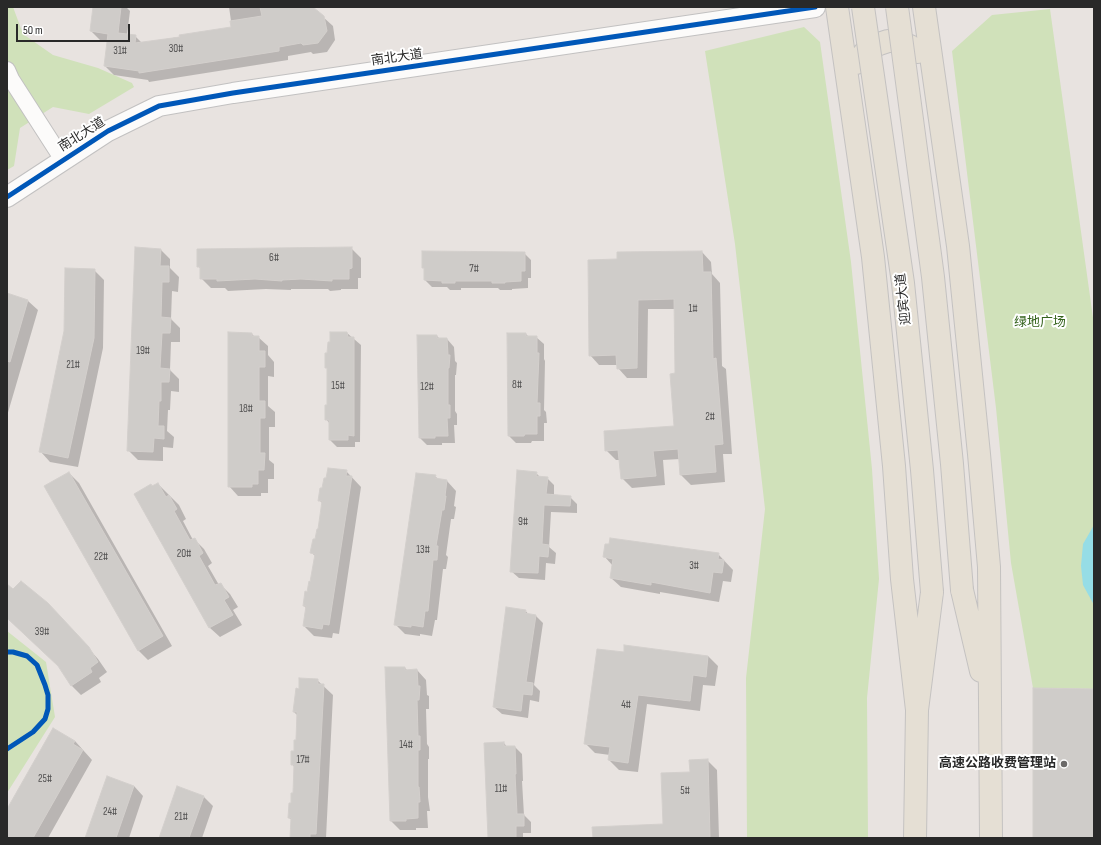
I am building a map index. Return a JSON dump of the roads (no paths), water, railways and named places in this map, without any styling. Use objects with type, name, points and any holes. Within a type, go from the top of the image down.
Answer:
[{"type":"main road","points":[[837,7],[873,257],[894,466],[902,579],[917,710],[915,838]]},
{"type":"main road","name":"迎宾大道","points":[[863,7],[903,284],[922,470],[932,592],[917,710]]},
{"type":"main road","points":[[897,7],[933,277],[952,464],[962,590],[991,709]]},
{"type":"main road","points":[[924,7],[958,246],[980,461],[989,567],[992,838]]},
{"type":"main road","points":[[849,93],[852,74],[856,62],[866,51],[879,44],[888,42],[896,41],[910,46],[918,52],[930,67],[935,80]]},
{"type":"street","name":"南北大道","points":[[7,197],[108,131],[159,106],[815,7]]},
{"type":"street","points":[[7,70],[11,79],[63,160]]},
{"type":"water","points":[[1094,525],[1094,605],[1083,585],[1081,566],[1083,544]]},
{"type":"place","name":"高速公路收费管理站","points":[[1064,764]]},
{"type":"park label","name":"绿地广场","points":[[1040,323]]}]
